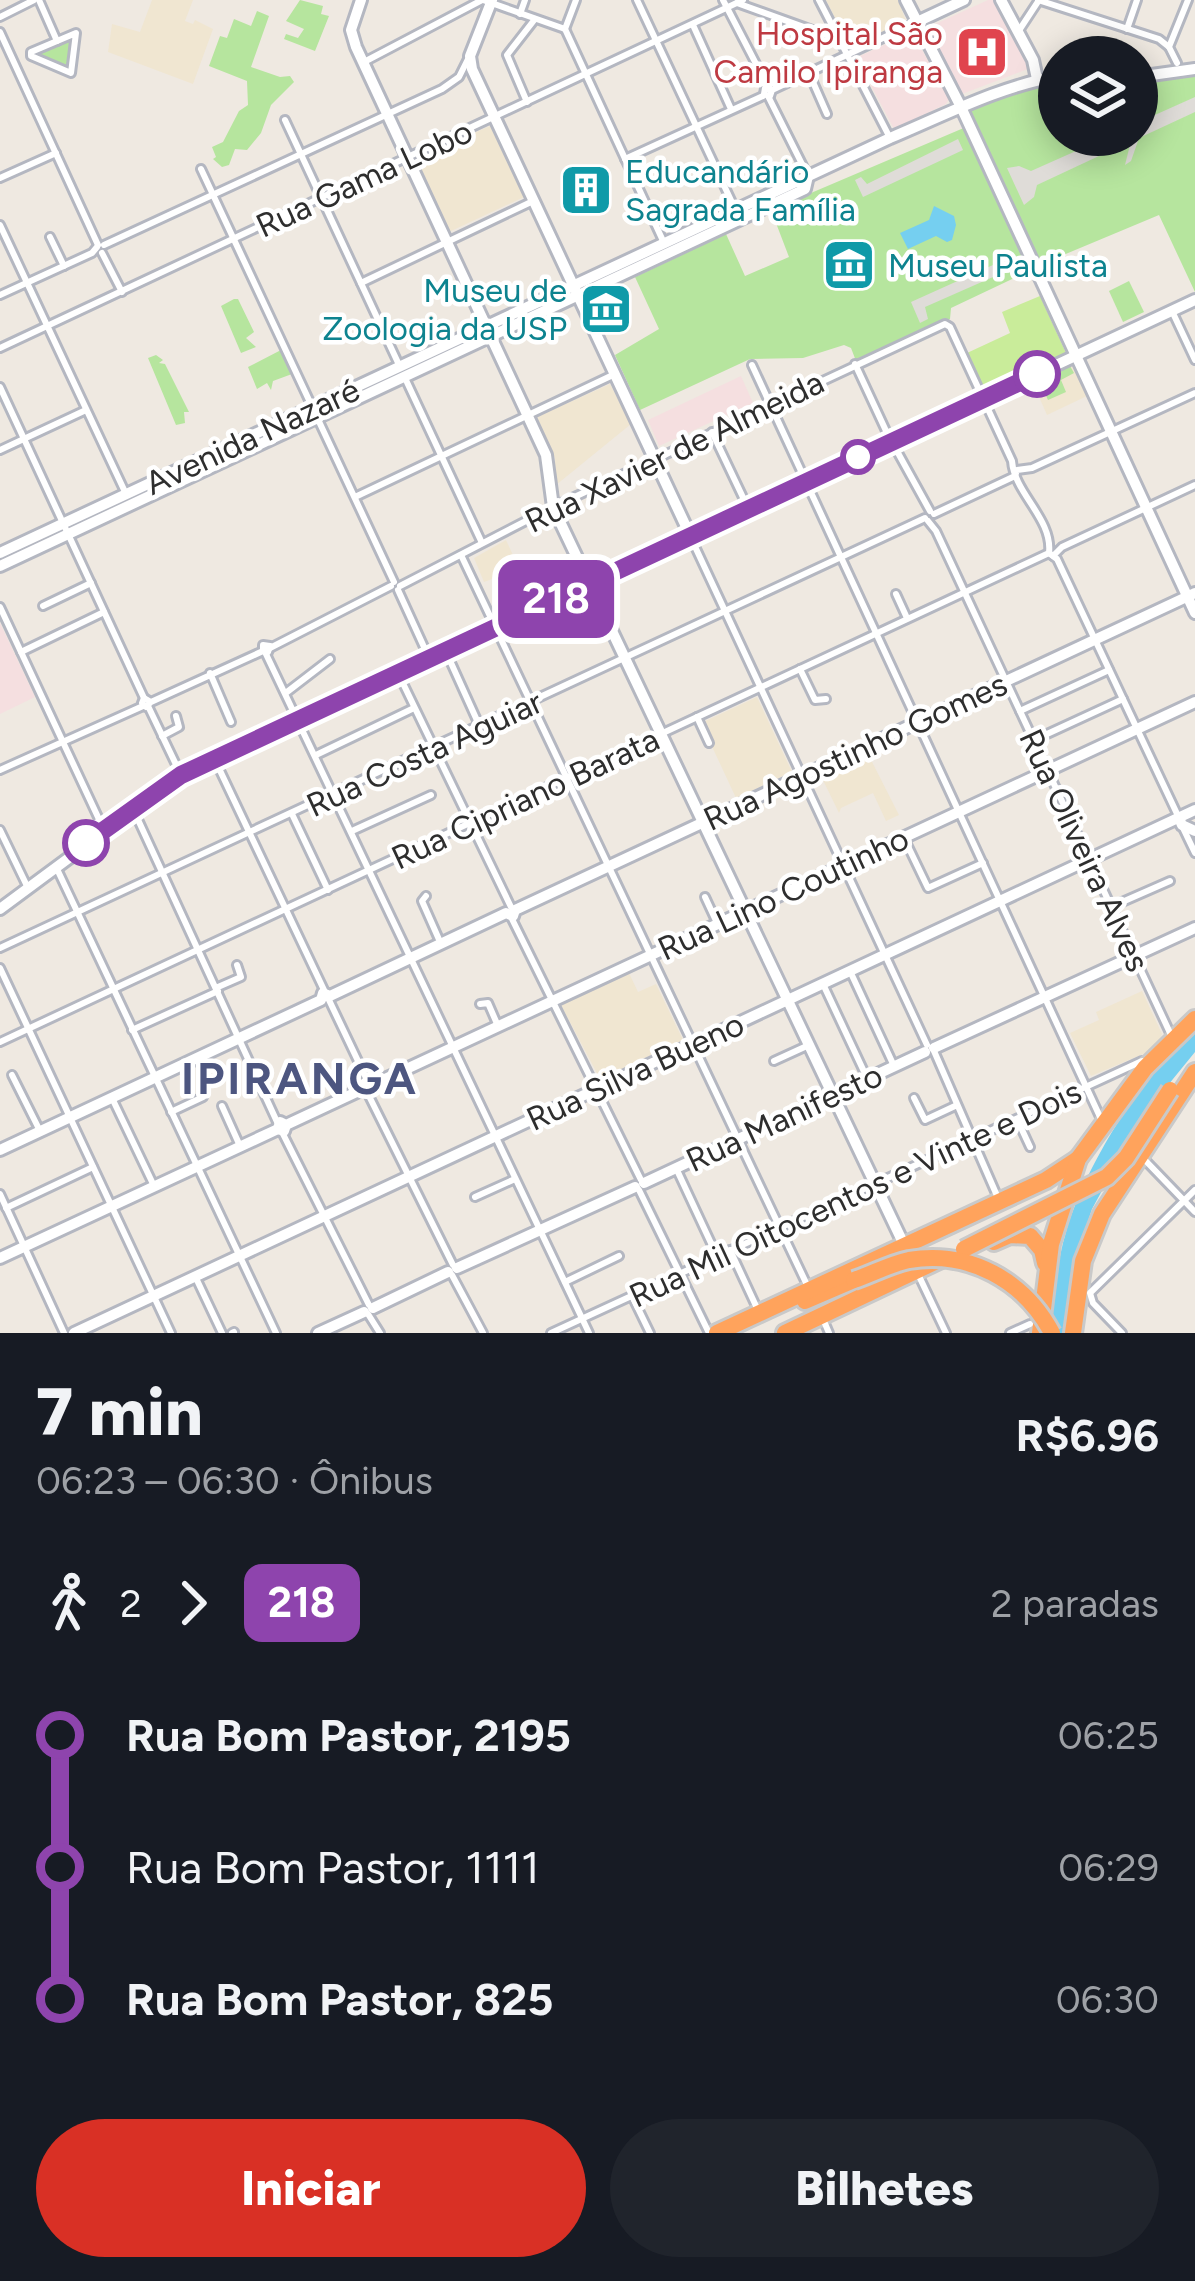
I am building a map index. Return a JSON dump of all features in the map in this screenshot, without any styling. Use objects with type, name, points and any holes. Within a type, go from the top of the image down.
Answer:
[{"type":"highway","points":[[713,1333],[1054,1176],[1078,1159],[1159,1053],[1195,1019]]},
{"type":"highway","points":[[785,1333],[825,1324],[917,1268],[1107,1177],[1126,1157],[1169,1090],[1195,1062]]},
{"type":"highway","points":[[1073,1333],[1083,1261],[1102,1214],[1195,1072]]},
{"type":"highway","points":[[1035,1328],[1051,1244],[1078,1159]]},
{"type":"highway","points":[[917,1268],[928,1271],[1000,1238],[1021,1234],[1030,1236],[1042,1250],[1046,1279]]},
{"type":"highway","points":[[758,1309],[780,1311],[854,1280],[914,1260],[938,1258],[978,1265],[1009,1281],[1024,1293],[1052,1333]]},
{"type":"main road","points":[[361,0],[351,30],[528,415],[548,463],[553,507],[917,1268]]},
{"type":"main road","points":[[905,0],[961,107],[1146,508],[1191,595],[1195,613]]},
{"type":"main road","points":[[917,22],[964,0]]},
{"type":"main road","points":[[1001,0],[1036,65],[1037,79]]},
{"type":"main road","points":[[487,1],[470,56],[482,97],[690,535]]},
{"type":"main road","points":[[1158,74],[1195,69]]},
{"type":"main road","name":"Avenida Nazaré","points":[[0,553],[67,528],[402,372],[807,183],[890,138],[1037,79]]},
{"type":"main road","name":"Avenida Nazaré","points":[[575,291],[664,243],[738,215]]},
{"type":"main road","points":[[0,909],[181,775],[1195,300]]},
{"type":"main road","name":"Avenida Nazaré","points":[[0,566],[126,494],[316,412]]},
{"type":"main road","name":"Rua Agostinho Gomes","points":[[0,1150],[1191,595]]},
{"type":"main road","name":"Rua Lino Coutinho","points":[[0,1258],[1195,702]]},
{"type":"main road","name":"Rua Silva Bueno","points":[[74,1333],[1089,860],[1188,826],[1193,811]]},
{"type":"main road","name":"Rua Manifesto","points":[[318,1333],[1195,928]]},
{"type":"street","points":[[0,17],[37,0],[58,41]]},
{"type":"street","points":[[520,14],[525,0]]},
{"type":"street","points":[[576,0],[565,29],[664,243]]},
{"type":"street","points":[[637,0],[738,215]]},
{"type":"street","points":[[819,0],[890,138]]},
{"type":"street","points":[[1018,32],[1039,0],[1159,39],[1177,63]]},
{"type":"street","points":[[1082,14],[1086,0]]},
{"type":"street","points":[[1127,29],[1137,0]]},
{"type":"street","points":[[1169,47],[1188,0]]},
{"type":"street","points":[[364,62],[487,1],[565,29]]},
{"type":"street","points":[[740,2],[839,40]]},
{"type":"street","name":"Rua Gama Lobo","points":[[0,348],[693,25],[725,4],[740,2]]},
{"type":"street","points":[[725,4],[807,183]]},
{"type":"street","points":[[526,101],[507,56],[535,19]]},
{"type":"street","points":[[625,159],[917,22]]},
{"type":"street","points":[[693,25],[731,109]]},
{"type":"street","points":[[0,32],[122,292]]},
{"type":"street","points":[[78,34],[71,73],[31,56],[58,41],[78,34]]},
{"type":"street","points":[[442,89],[459,77],[470,56]]},
{"type":"street","points":[[808,73],[827,115]]},
{"type":"street","points":[[0,295],[442,89],[469,80],[482,97]]},
{"type":"street","points":[[284,120],[482,543]]},
{"type":"street","points":[[0,178],[56,153]]},
{"type":"street","points":[[201,169],[429,658]]},
{"type":"street","points":[[361,283],[532,201]]},
{"type":"street","points":[[0,225],[126,494]]},
{"type":"street","points":[[50,237],[64,266]]},
{"type":"street","points":[[1172,311],[1195,360]]},
{"type":"street","name":"Rua Xavier de Almeida","points":[[0,770],[267,649],[655,458],[945,324],[983,399]]},
{"type":"street","name":"Rua Oliveira Alves","points":[[855,364],[1172,1038]]},
{"type":"street","points":[[752,365],[1104,1125]]},
{"type":"street","points":[[355,497],[615,374]]},
{"type":"street","points":[[0,387],[181,775]]},
{"type":"street","name":"Rua Costa Aguiar","points":[[0,948],[1015,476],[1017,470],[1032,468],[1195,393]]},
{"type":"street","points":[[983,399],[1015,476],[1050,542],[1051,555],[1188,826],[1195,853]]},
{"type":"street","points":[[0,450],[86,410]]},
{"type":"street","points":[[712,432],[748,508]]},
{"type":"street","points":[[1024,486],[1023,477],[1032,468]]},
{"type":"street","name":"Rua Cipriano Barata","points":[[0,1042],[1195,485]]},
{"type":"street","points":[[690,535],[1000,1202]]},
{"type":"street","points":[[1050,542],[1062,547]]},
{"type":"street","points":[[461,555],[808,1287]]},
{"type":"street","points":[[43,607],[92,583]]},
{"type":"street","points":[[896,594],[908,619]]},
{"type":"street","points":[[0,607],[104,830]]},
{"type":"street","points":[[21,652],[104,612]]},
{"type":"street","points":[[267,649],[589,1333]]},
{"type":"street","points":[[445,650],[480,727]]},
{"type":"street","points":[[286,692],[330,659]]},
{"type":"street","points":[[800,669],[815,700],[826,699]]},
{"type":"street","points":[[1020,711],[1109,670]]},
{"type":"street","points":[[398,673],[713,1333]]},
{"type":"street","points":[[209,674],[231,722]]},
{"type":"street","points":[[1034,740],[1123,699]]},
{"type":"street","points":[[316,755],[414,708]]},
{"type":"street","points":[[162,736],[179,727],[176,716]]},
{"type":"street","points":[[697,717],[709,743]]},
{"type":"street","points":[[215,760],[483,1333]]},
{"type":"street","points":[[352,831],[431,795]]},
{"type":"street","points":[[133,809],[380,1333]]},
{"type":"street","points":[[292,814],[328,890]]},
{"type":"street","points":[[1,834],[27,886]]},
{"type":"street","points":[[904,837],[928,888],[983,863]]},
{"type":"street","points":[[56,865],[276,1333]]},
{"type":"street","points":[[1111,907],[1170,881]]},
{"type":"street","points":[[426,896],[422,902],[441,944]]},
{"type":"street","points":[[705,897],[718,925]]},
{"type":"street","points":[[132,1030],[241,977],[237,964]]},
{"type":"street","points":[[0,968],[171,1333]]},
{"type":"street","points":[[850,971],[894,1066]]},
{"type":"street","points":[[823,984],[867,1078]]},
{"type":"street","points":[[480,1004],[487,1002],[499,1026]]},
{"type":"street","points":[[774,1061],[808,1045]]},
{"type":"street","name":"Rua Mil Oitocentos e Vinte e Dois","points":[[551,1333],[1159,1053]]},
{"type":"street","points":[[12,1075],[40,1131]]},
{"type":"street","points":[[171,1112],[203,1097]]},
{"type":"street","points":[[112,1098],[154,1186]]},
{"type":"street","points":[[914,1098],[925,1120],[956,1106]]},
{"type":"street","points":[[222,1106],[241,1146]]},
{"type":"street","points":[[1017,1119],[1030,1147]]},
{"type":"street","points":[[1140,1154],[1195,1211]]},
{"type":"street","points":[[6,1208],[93,1167]]},
{"type":"street","points":[[676,1168],[718,1256]]},
{"type":"street","points":[[475,1197],[515,1178]]},
{"type":"street","points":[[1122,1333],[1093,1303],[1092,1289],[1195,1190]]},
{"type":"street","points":[[0,1194],[64,1333]]},
{"type":"street","points":[[730,1250],[758,1309]]},
{"type":"street","points":[[565,1282],[619,1256]]},
{"type":"street","points":[[917,1268],[946,1333]]},
{"type":"street","points":[[195,1276],[222,1333]]},
{"type":"street","points":[[632,1296],[650,1333]]},
{"type":"street","points":[[210,1308],[221,1303]]},
{"type":"street","points":[[1010,1333],[1035,1328]]},
{"type":"shaded area","points":[[152,0],[193,0],[185,21],[193,24],[195,20],[213,29],[193,84],[108,52],[112,24],[140,32]]},
{"type":"shaded area","points":[[826,0],[898,0],[906,21],[850,47]]},
{"type":"shaded area","name":"Hospital São Camilo Ipiranga","points":[[997,0],[1033,67],[962,94],[929,33],[931,26]]},
{"type":"shaded area","points":[[912,32],[949,99],[894,129],[858,61]]},
{"type":"shaded area","points":[[1195,97],[1195,112],[1158,129],[1158,114]]},
{"type":"shaded area","points":[[490,126],[524,197],[449,232],[415,159]]},
{"type":"shaded area","points":[[958,139],[963,150],[863,197],[855,180],[861,177],[867,184]]},
{"type":"shaded area","points":[[1065,156],[1099,156],[1037,185],[1034,197],[1024,205],[1007,168],[1031,171]]},
{"type":"shaded area","points":[[1013,256],[1018,266],[925,307],[928,319],[920,323],[911,302]]},
{"type":"shaded area","points":[[1073,364],[1087,396],[1047,415],[1033,383]]},
{"type":"shaded area","points":[[741,376],[753,403],[659,446],[648,420]]},
{"type":"shaded area","points":[[610,384],[631,424],[556,485],[555,458],[537,417]]},
{"type":"shaded area","points":[[506,540],[518,566],[538,557],[554,591],[511,611],[495,578],[484,582],[474,558]]},
{"type":"shaded area","points":[[0,623],[35,697],[0,714]]},
{"type":"shaded area","points":[[757,697],[792,772],[736,798],[701,723]]},
{"type":"shaded area","points":[[868,754],[899,815],[886,821],[873,793],[839,813],[821,776]]},
{"type":"shaded area","points":[[629,973],[638,992],[656,984],[683,1040],[600,1079],[561,1005]]},
{"type":"shaded area","points":[[1142,991],[1162,1034],[1155,1049],[1091,1076],[1070,1033],[1099,1020],[1096,1012]]},
{"type":"green space","points":[[300,0],[323,6],[321,14],[329,16],[315,51],[284,39],[286,34],[298,38],[304,29],[286,21]]},
{"type":"green space","points":[[257,11],[269,16],[251,67],[290,76],[294,82],[271,105],[261,133],[247,150],[235,149],[229,165],[222,167],[213,159],[212,147],[223,142],[239,111],[248,105],[247,81],[209,66],[220,36],[227,38],[234,19],[251,26]]},
{"type":"green space","points":[[77,34],[70,72],[31,55]]},
{"type":"green space","points":[[1195,73],[1195,292],[1159,215],[1037,266],[968,110],[1038,83],[1038,156],[1158,156],[1158,79]]},
{"type":"green space","points":[[966,127],[1031,270],[951,308],[950,319],[856,361],[851,348],[844,345],[803,358],[750,359],[640,410],[615,355],[659,329],[635,277],[726,234],[745,276],[789,257],[771,210]]},
{"type":"green space","points":[[1129,281],[1144,312],[1123,322],[1109,291]]},
{"type":"green space","points":[[1040,296],[1066,353],[984,390],[967,353],[1010,333],[1002,312]]},
{"type":"green space","points":[[234,299],[254,332],[246,338],[256,347],[241,353],[221,306]]},
{"type":"green space","points":[[281,350],[292,374],[273,381],[271,390],[267,383],[257,389],[248,367]]},
{"type":"green space","points":[[156,355],[189,412],[184,412],[185,423],[176,425],[148,358]]},
{"type":"green space","points":[[1070,366],[1074,373],[1061,380],[1066,392],[1048,400],[1039,380]]},
{"type":"water","points":[[934,206],[954,216],[952,240],[936,236],[908,249],[900,233],[929,220]]},
{"type":"water","points":[[1195,1031],[1195,1052],[1142,1117],[1092,1209],[1075,1260],[1066,1333],[1049,1333],[1063,1244],[1087,1179],[1136,1096]]},
{"type":"bus line","name":"218","points":[[86,843],[181,775],[1037,374]]},
{"type":"place","name":"Hospital São Camilo Ipiranga","points":[[982,52]]},
{"type":"place","name":"Educandário Sagrada Família","points":[[586,190]]},
{"type":"place","name":"Museu Paulista","points":[[849,265]]},
{"type":"place","name":"Museu de Zoologia da USP","points":[[606,309]]},
{"type":"district","name":"IPIRANGA","points":[[300,1078]]}]
